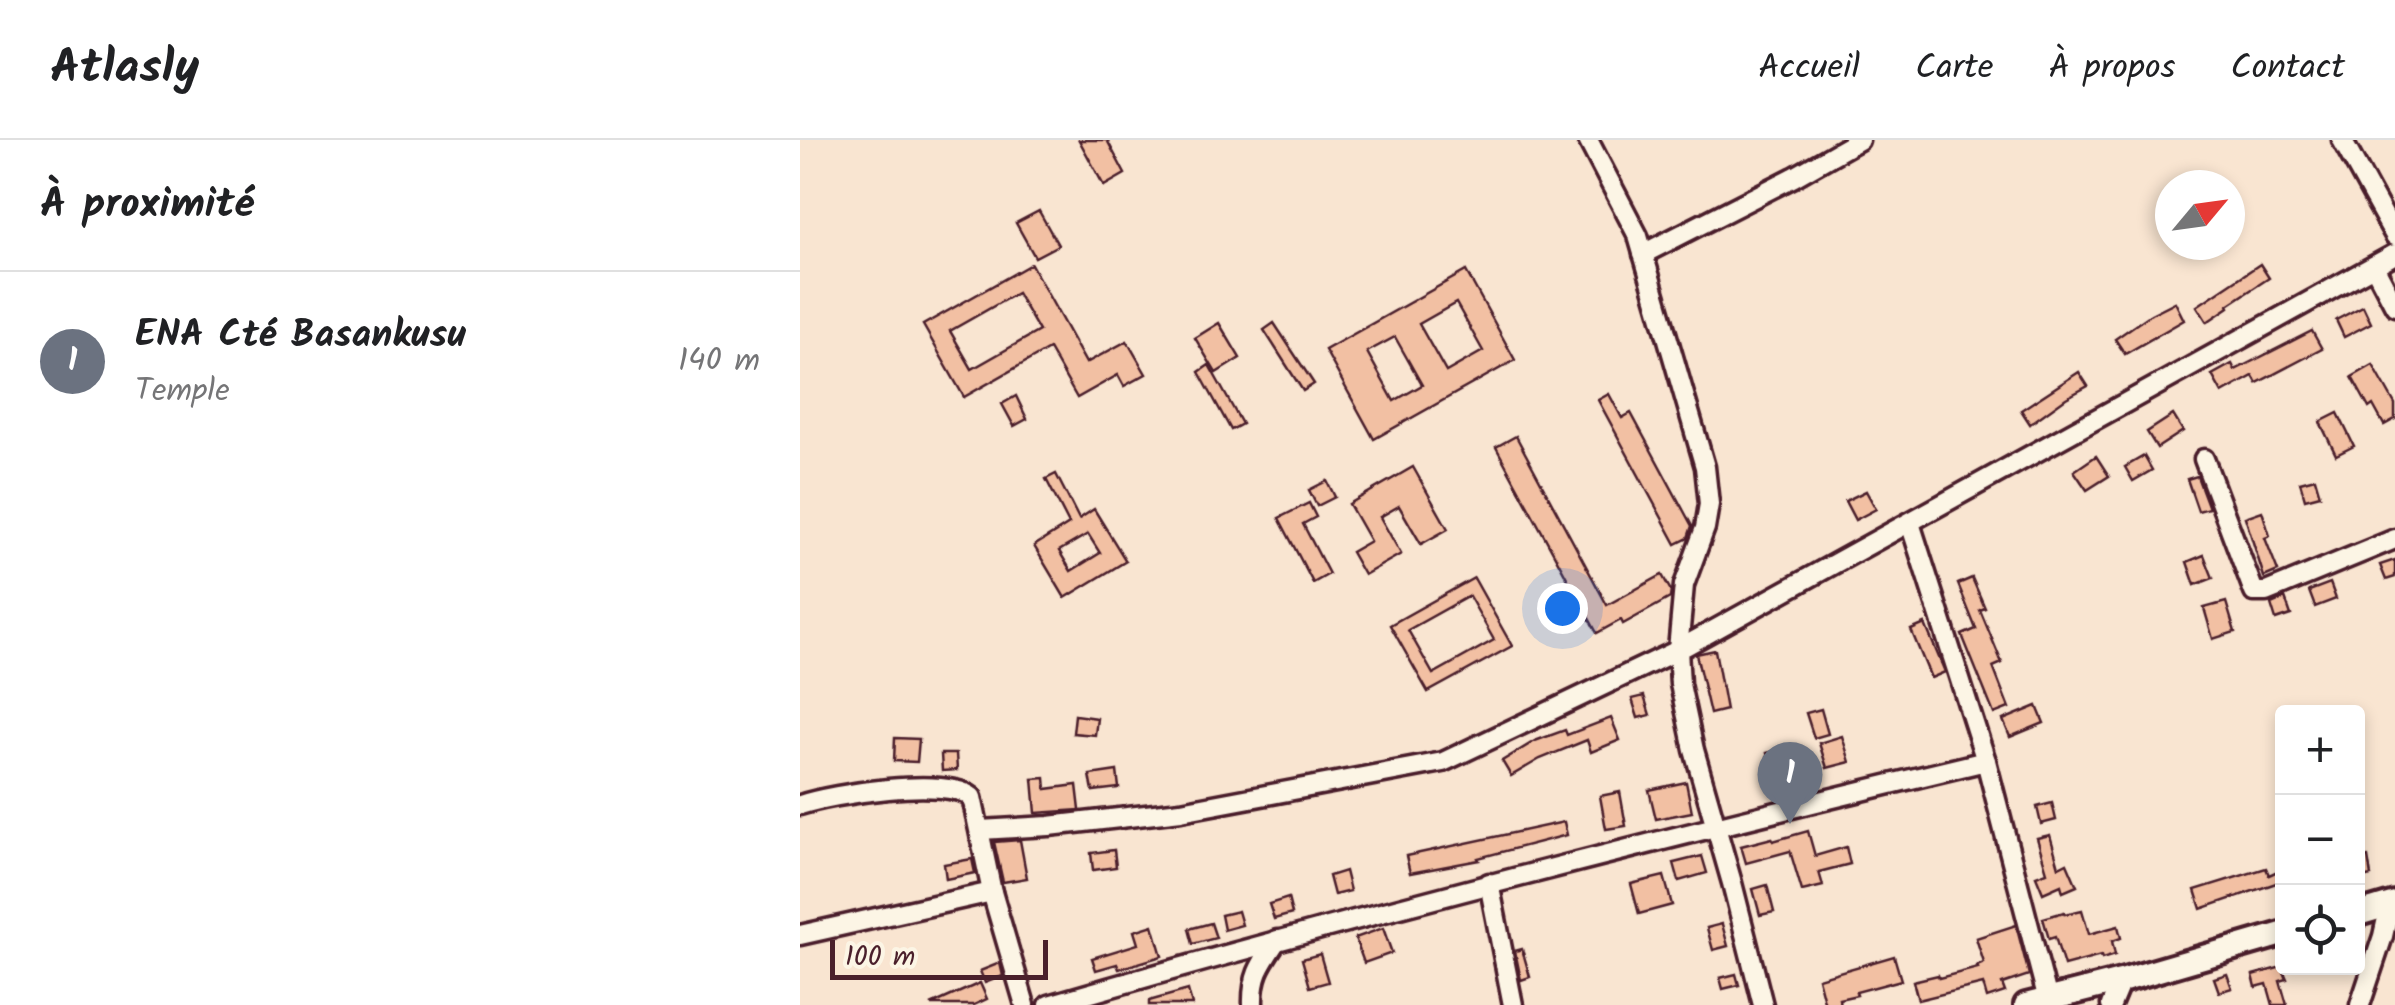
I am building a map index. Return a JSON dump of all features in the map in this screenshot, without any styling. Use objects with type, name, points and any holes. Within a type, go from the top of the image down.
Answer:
[{"type":"street","points":[[1588,140],[1638,236],[1708,486],[1705,528],[1684,585],[1678,650],[1680,684],[1763,1005]]},
{"type":"street","points":[[1643,254],[1860,140]]},
{"type":"street","points":[[2350,143],[2395,236]]},
{"type":"street","points":[[980,830],[1181,811],[1443,762],[1678,650],[2395,254]]},
{"type":"street","points":[[2374,266],[2395,306]]},
{"type":"street","points":[[2204,459],[2254,592],[2266,592],[2395,539]]},
{"type":"street","points":[[1910,522],[1986,760],[2037,1002],[2275,936]]},
{"type":"street","points":[[1048,1005],[1489,883],[1986,760]]},
{"type":"street","points":[[800,805],[847,794],[903,788],[959,790],[972,797],[992,892],[1025,1005]]},
{"type":"street","points":[[1489,883],[1513,1005]]},
{"type":"street","points":[[800,935],[992,892]]},
{"type":"street","points":[[2365,912],[2393,904]]},
{"type":"street","points":[[2360,1005],[2393,904]]},
{"type":"street","points":[[1253,1005],[1258,968],[1278,940]]},
{"type":"street","points":[[2111,1005],[2121,981]]},
{"type":"building","points":[[1079,140],[1107,140],[1125,174],[1104,186]]},
{"type":"building","points":[[1039,211],[1058,245],[1035,257],[1016,223]]},
{"type":"building","points":[[1031,264],[1086,363],[1127,341],[1146,374],[1124,386],[1118,375],[1077,398],[1049,349],[964,397],[923,325]],"holes":[[[1017,293],[1039,331],[972,369],[950,331]]]},
{"type":"building","points":[[2260,264],[2269,278],[2207,322],[2197,306]]},
{"type":"building","points":[[1466,271],[1515,360],[1374,439],[1325,350]],"holes":[[[1456,303],[1483,351],[1446,372],[1419,324]],[[1395,337],[1422,385],[1394,401],[1367,352]]]},
{"type":"building","points":[[2175,302],[2184,320],[2125,354],[2115,339]]},
{"type":"building","points":[[2363,306],[2371,323],[2344,337],[2336,320]]},
{"type":"building","points":[[1219,323],[1240,358],[1216,373],[1195,338]]},
{"type":"building","points":[[1274,323],[1314,384],[1303,391],[1264,330]]},
{"type":"building","points":[[2312,331],[2322,349],[2257,383],[2253,376],[2222,393],[2212,375],[2232,364],[2235,370]]},
{"type":"building","points":[[1209,365],[1242,424],[1231,430],[1199,372]]},
{"type":"building","points":[[2373,365],[2395,404],[2395,419],[2384,425],[2373,405],[2369,408],[2352,377]]},
{"type":"building","points":[[2079,372],[2088,386],[2030,424],[2021,410]]},
{"type":"building","points":[[1609,394],[1622,418],[1631,413],[1692,526],[1688,538],[1676,544],[1598,400]]},
{"type":"building","points":[[1016,396],[1027,419],[1014,426],[1002,404]]},
{"type":"building","points":[[2338,413],[2354,446],[2336,455],[2320,422]]},
{"type":"building","points":[[2173,415],[2183,431],[2157,448],[2147,432]]},
{"type":"building","points":[[1516,436],[1607,605],[1662,575],[1671,591],[1670,598],[1623,624],[1621,620],[1597,633],[1496,447]]},
{"type":"building","points":[[2096,456],[2109,476],[2087,490],[2074,471]]},
{"type":"building","points":[[2144,456],[2152,470],[2133,481],[2125,467]]},
{"type":"building","points":[[1413,467],[1448,529],[1421,544],[1399,506],[1380,517],[1401,554],[1364,575],[1351,552],[1370,541],[1349,504]]},
{"type":"building","points":[[1056,474],[1079,519],[1094,509],[1126,561],[1065,598],[1034,546],[1069,524],[1046,479]],"holes":[[[1088,534],[1100,553],[1071,571],[1059,551]]]},
{"type":"building","points":[[2197,476],[2209,508],[2198,511],[2187,479]]},
{"type":"building","points":[[2315,478],[2320,495],[2305,499],[2300,482]]},
{"type":"building","points":[[1327,481],[1335,497],[1317,506],[1309,490]]},
{"type":"building","points":[[1866,491],[1876,509],[1855,520],[1845,501]]},
{"type":"building","points":[[1309,503],[1316,517],[1303,524],[1329,574],[1313,583],[1279,518]]},
{"type":"building","points":[[2262,511],[2270,536],[2265,538],[2278,571],[2264,577],[2245,517]]},
{"type":"building","points":[[2204,555],[2213,578],[2195,585],[2187,562]]},
{"type":"building","points":[[2395,560],[2395,577],[2386,580],[2380,565]]},
{"type":"building","points":[[1474,578],[1512,646],[1428,692],[1390,625]],"holes":[[[1469,596],[1494,640],[1433,674],[1408,630]]]},
{"type":"building","points":[[1972,578],[1985,608],[1980,610],[2002,663],[1993,667],[2009,708],[1994,714],[1962,635],[1976,629],[1958,584]]},
{"type":"building","points":[[2330,583],[2336,599],[2315,607],[2309,591]]},
{"type":"building","points":[[2285,598],[2291,615],[2276,620],[2271,604]]},
{"type":"building","points":[[2226,602],[2235,632],[2213,639],[2204,608]]},
{"type":"building","points":[[1925,624],[1945,672],[1931,678],[1911,630]]},
{"type":"building","points":[[1715,650],[1726,710],[1710,714],[1696,654]]},
{"type":"building","points":[[1644,696],[1650,715],[1638,718],[1632,699]]},
{"type":"building","points":[[2037,706],[2044,723],[2010,737],[2003,720]]},
{"type":"building","points":[[1821,709],[1828,734],[1814,738],[1806,713]]},
{"type":"building","points":[[1075,715],[1097,718],[1095,735],[1073,733]]},
{"type":"building","points":[[1611,718],[1620,740],[1591,752],[1587,740],[1511,776],[1502,761],[1535,741],[1565,730],[1567,735]]},
{"type":"building","points":[[1842,736],[1850,762],[1827,768],[1819,743]]},
{"type":"building","points":[[895,738],[919,739],[917,762],[894,761]]},
{"type":"building","points":[[1785,749],[1791,779],[1773,782],[1767,753]]},
{"type":"building","points":[[941,754],[956,754],[957,770],[942,771]]},
{"type":"building","points":[[1117,771],[1119,788],[1093,791],[1090,775]]},
{"type":"building","points":[[1045,778],[1046,789],[1077,785],[1080,810],[1036,813],[1033,779]]},
{"type":"building","points":[[1686,782],[1692,812],[1656,819],[1649,790]]},
{"type":"building","points":[[1620,792],[1626,826],[1606,829],[1600,796]]},
{"type":"building","points":[[2052,803],[2056,820],[2041,824],[2037,807]]},
{"type":"building","points":[[1564,822],[1567,835],[1479,860],[1410,873],[1406,856]]},
{"type":"building","points":[[1808,831],[1815,856],[1846,847],[1850,864],[1819,872],[1823,886],[1802,891],[1790,851],[1746,863],[1741,846]]},
{"type":"building","points":[[2050,835],[2059,867],[2067,863],[2077,886],[2063,892],[2061,885],[2043,893],[2036,876],[2047,872],[2037,838]]},
{"type":"building","points":[[1020,840],[1027,878],[1003,882],[994,842]]},
{"type":"building","points":[[1114,850],[1116,867],[1093,870],[1091,853]]},
{"type":"building","points":[[1702,856],[1707,873],[1679,881],[1674,863]]},
{"type":"building","points":[[2365,857],[2371,876],[2365,877]]},
{"type":"building","points":[[972,859],[975,873],[946,879],[944,864]]},
{"type":"building","points":[[2266,868],[2269,875],[2275,872],[2275,883],[2201,909],[2195,890]]},
{"type":"building","points":[[1345,871],[1350,891],[1334,895],[1329,876]]},
{"type":"building","points":[[1664,876],[1672,905],[1639,914],[1631,884]]},
{"type":"building","points":[[1767,885],[1774,912],[1760,915],[1753,889]]},
{"type":"building","points":[[1288,898],[1292,914],[1274,919],[1269,904]]},
{"type":"building","points":[[2082,910],[2089,934],[2118,926],[2121,938],[2112,941],[2115,955],[2064,966],[2055,937],[2049,939],[2043,918]]},
{"type":"building","points":[[1238,911],[1242,925],[1224,930],[1221,915]]},
{"type":"building","points":[[1211,923],[1216,938],[1193,944],[1189,929]]},
{"type":"building","points":[[1722,924],[1728,946],[1713,950],[1707,928]]},
{"type":"building","points":[[1153,925],[1162,956],[1119,969],[1117,964],[1096,970],[1092,958],[1138,944],[1134,931]]},
{"type":"building","points":[[2016,925],[2029,975],[2002,984],[2005,992],[1987,998],[1983,984],[1918,1000],[1913,981],[1978,968],[1984,963],[1976,938]]},
{"type":"building","points":[[1383,928],[1392,953],[1364,963],[1355,938]]},
{"type":"building","points":[[1522,949],[1530,977],[1521,980],[1515,951]]},
{"type":"building","points":[[1320,954],[1328,982],[1310,987],[1302,959]]},
{"type":"building","points":[[1894,956],[1901,980],[1856,992],[1857,995],[1839,999],[1840,1005],[1825,1005],[1818,978]]},
{"type":"building","points":[[1000,963],[1003,976],[985,983],[980,971]]},
{"type":"building","points":[[2275,969],[2275,975],[2285,975],[2287,979],[2280,981],[2287,1005],[2273,1005],[2267,984],[2256,987],[2253,975]]},
{"type":"building","points":[[1736,974],[1739,985],[1723,989],[1720,978]]},
{"type":"building","points":[[2227,974],[2232,988],[2219,992],[2214,978]]},
{"type":"building","points":[[980,983],[987,999],[974,1005],[931,1005]]},
{"type":"building","points":[[1188,990],[1192,1005],[1149,1005],[1149,1001]]},
{"type":"place","name":"ENA Cté Basankusu","points":[[1790,824]]}]
